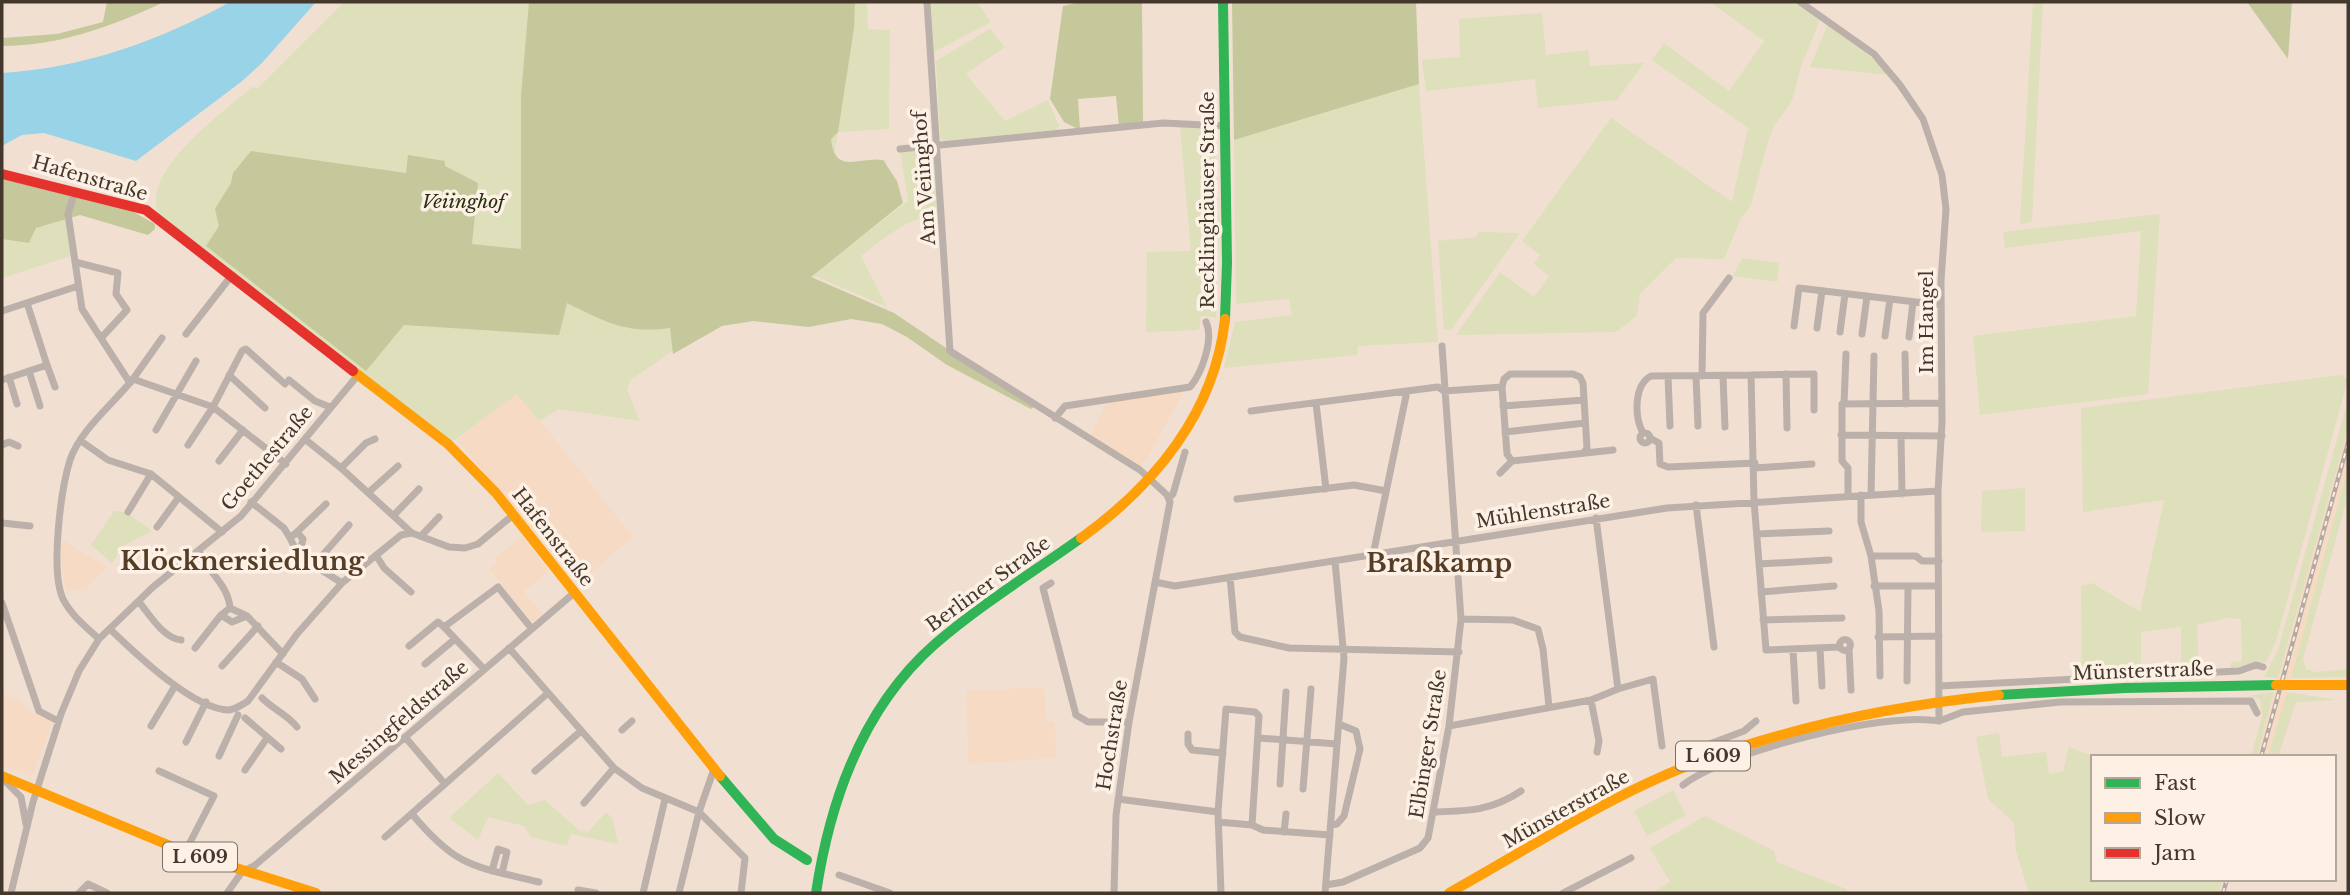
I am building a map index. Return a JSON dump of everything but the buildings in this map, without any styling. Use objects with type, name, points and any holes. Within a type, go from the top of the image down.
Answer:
[{"type":"main road","name":"Recklinghäuser Straße","points":[[1151,480],[1196,413],[1219,351],[1227,279],[1223,2]]},
{"type":"main road","name":"Hafenstraße","points":[[2,174],[146,210],[448,444],[488,483],[714,769],[774,839],[807,860]]},
{"type":"main road","name":"Berliner Straße","points":[[816,893],[828,824],[849,762],[869,724],[911,667],[967,618],[1115,515],[1151,480]]},
{"type":"main road","name":"Münsterstraße","points":[[1449,893],[1617,800],[1702,760],[1843,717],[1939,701],[2125,688],[2348,685]]},
{"type":"main road","name":"L 609","points":[[2,777],[185,852],[316,893]]},
{"type":"street","name":"Am Veiinghof","points":[[927,2],[950,351],[1055,418]]},
{"type":"street","name":"Im Hangel","points":[[1800,2],[1874,54],[1900,85],[1923,119],[1942,176],[1946,209],[1941,305],[1942,436],[1938,492],[1939,701]]},
{"type":"street","name":"Recklinghäuser Straße","points":[[900,149],[937,143],[1163,123],[1225,126]]},
{"type":"street","points":[[75,191],[68,214],[82,309],[132,381],[213,407],[286,464]]},
{"type":"street","points":[[75,262],[118,273],[116,294],[127,310],[102,337]]},
{"type":"street","points":[[186,334],[232,275]]},
{"type":"street","points":[[1698,426],[1703,313],[1729,278]]},
{"type":"street","points":[[2,311],[78,286]]},
{"type":"street","points":[[1794,326],[1799,288],[1941,305]]},
{"type":"street","points":[[1817,328],[1822,291]]},
{"type":"street","points":[[1840,332],[1845,294]]},
{"type":"street","points":[[1862,334],[1867,296]]},
{"type":"street","points":[[1885,336],[1890,299]]},
{"type":"street","points":[[1909,337],[1913,302]]},
{"type":"street","points":[[27,303],[55,387]]},
{"type":"street","name":"Recklinghäuser Straße","points":[[1055,418],[1065,406],[1190,387],[1195,381],[1208,342],[1210,330],[1206,322]]},
{"type":"street","points":[[99,639],[62,597],[58,574],[71,459],[81,441],[132,381],[162,338]]},
{"type":"street","points":[[188,445],[213,407],[238,356],[252,341]]},
{"type":"street","name":"Elbinger Straße","points":[[1326,889],[1420,848],[1428,838],[1449,726],[1461,619],[1442,346]]},
{"type":"street","name":"Goethestraße","points":[[246,349],[287,382],[315,401],[330,407]]},
{"type":"street","points":[[1846,354],[1841,435],[1842,461],[1848,468],[1848,496]]},
{"type":"street","points":[[1905,354],[1906,404]]},
{"type":"street","points":[[1871,495],[1874,356]]},
{"type":"street","points":[[156,430],[196,360]]},
{"type":"street","points":[[18,404],[5,378],[47,365]]},
{"type":"street","points":[[29,371],[40,406]]},
{"type":"street","points":[[1512,461],[1507,454],[1502,387],[1504,379],[1510,374],[1573,374],[1580,377],[1583,383],[1586,423],[1587,448],[1584,452]]},
{"type":"street","points":[[1786,374],[1787,428]]},
{"type":"street","points":[[1812,464],[1668,467],[1660,464],[1659,443],[1646,435],[1637,390],[1642,381],[1651,376],[1814,374],[1814,410]]},
{"type":"street","points":[[229,375],[265,408]]},
{"type":"street","name":"Goethestraße","points":[[12,893],[27,828],[58,720],[79,671],[99,639],[111,631],[190,555],[200,551],[222,532],[286,464],[358,375]]},
{"type":"street","points":[[1751,375],[1754,501],[1766,650],[1849,649],[1851,690]]},
{"type":"street","points":[[1668,376],[1670,426]]},
{"type":"street","points":[[1723,376],[1725,427]]},
{"type":"street","points":[[1251,411],[1438,387],[1444,391],[1502,387]]},
{"type":"street","points":[[1373,555],[1407,391]]},
{"type":"street","points":[[1503,406],[1584,400]]},
{"type":"street","points":[[1316,403],[1326,488]]},
{"type":"street","points":[[1844,404],[1942,403]]},
{"type":"street","points":[[1055,418],[1140,470],[1169,498],[1170,507],[1155,582]]},
{"type":"street","points":[[1506,432],[1586,423]]},
{"type":"street","points":[[219,461],[243,430]]},
{"type":"street","points":[[1841,435],[1942,436]]},
{"type":"street","points":[[1901,437],[1902,494]]},
{"type":"street","points":[[341,468],[366,443],[374,439]]},
{"type":"street","points":[[306,440],[369,492],[412,534]]},
{"type":"street","points":[[81,441],[108,460],[151,474],[222,532]]},
{"type":"street","points":[[2,445],[9,442],[18,446]]},
{"type":"street","points":[[1500,473],[1512,461],[1613,450]]},
{"type":"street","points":[[1169,498],[1173,494],[1185,452]]},
{"type":"street","points":[[369,492],[398,466]]},
{"type":"street","points":[[128,512],[151,474]]},
{"type":"street","points":[[1237,499],[1354,485],[1386,491]]},
{"type":"street","points":[[394,515],[419,489]]},
{"type":"street","name":"Mühlenstraße","points":[[1155,582],[1175,586],[1596,518],[1696,505],[1938,492]]},
{"type":"street","points":[[1861,495],[1861,522],[1871,556],[1879,611],[1880,676]]},
{"type":"street","points":[[157,527],[179,497]]},
{"type":"street","points":[[251,502],[278,522],[299,556],[342,583]]},
{"type":"street","points":[[290,538],[324,502],[326,504]]},
{"type":"street","points":[[1696,505],[1714,647]]},
{"type":"street","points":[[111,631],[175,686],[227,710],[239,707],[248,701],[283,653],[342,583],[401,535],[422,535],[449,547],[465,548],[478,544],[513,515]]},
{"type":"street","points":[[422,535],[439,517]]},
{"type":"street","points":[[1596,518],[1618,689]]},
{"type":"street","points":[[2,523],[30,526]]},
{"type":"street","points":[[314,565],[349,525]]},
{"type":"street","points":[[1757,534],[1829,531]]},
{"type":"street","points":[[297,532],[303,539],[299,556]]},
{"type":"street","points":[[200,551],[205,565],[227,591],[230,608]]},
{"type":"street","points":[[376,555],[384,568],[411,592]]},
{"type":"street","points":[[1871,556],[1916,556],[1922,561],[1939,561]]},
{"type":"street","points":[[1759,564],[1829,560]]},
{"type":"street","points":[[1326,889],[1343,648],[1335,561]]},
{"type":"street","points":[[1230,577],[1237,636],[1289,648],[1459,652]]},
{"type":"street","name":"Hochstraße","points":[[1114,893],[1118,799],[1155,582]]},
{"type":"street","points":[[1051,583],[1043,588],[1076,715],[1088,722],[1129,722]]},
{"type":"street","points":[[1761,592],[1834,586]]},
{"type":"street","points":[[1874,586],[1938,586]]},
{"type":"street","points":[[1907,681],[1908,586]]},
{"type":"street","points":[[444,627],[498,587],[532,629]]},
{"type":"street","name":"Messingfeldstraße","points":[[227,893],[242,872],[254,866],[574,593]]},
{"type":"street","points":[[139,602],[164,631],[173,639],[181,640]]},
{"type":"street","points":[[2,603],[39,711],[58,720]]},
{"type":"street","points":[[195,648],[220,615],[230,608]]},
{"type":"street","points":[[230,608],[247,616],[283,653]]},
{"type":"street","points":[[220,615],[232,622],[247,616]]},
{"type":"street","points":[[1763,620],[1842,618]]},
{"type":"street","points":[[1461,619],[1513,620],[1538,629],[1544,649],[1549,707]]},
{"type":"street","points":[[409,646],[438,622],[484,669]]},
{"type":"street","points":[[222,666],[258,626]]},
{"type":"street","points":[[2,637],[11,634]]},
{"type":"street","points":[[1878,637],[1939,636]]},
{"type":"street","points":[[425,664],[455,639]]},
{"type":"street","points":[[509,648],[614,768],[642,788],[699,812],[745,858],[741,893]]},
{"type":"street","points":[[1820,649],[1822,686]]},
{"type":"street","points":[[1793,650],[1796,701]]},
{"type":"street","points":[[276,663],[302,679],[315,699]]},
{"type":"street","name":"Münsterstraße","points":[[1939,686],[2239,671],[2256,665],[2263,667]]},
{"type":"street","points":[[1449,726],[1591,700],[1653,679],[1662,747]]},
{"type":"street","points":[[151,726],[175,686]]},
{"type":"street","points":[[1303,789],[1311,689]]},
{"type":"street","points":[[385,837],[548,692]]},
{"type":"street","points":[[1280,784],[1286,692]]},
{"type":"street","points":[[262,698],[275,711],[289,717],[297,727]]},
{"type":"street","points":[[1591,700],[1599,741],[1597,752]]},
{"type":"street","name":"Münsterstraße","points":[[1683,785],[1700,772],[1732,759],[1800,738],[1908,718],[1939,721],[1963,712],[2060,702],[2148,700],[2251,701],[2257,713]]},
{"type":"street","points":[[1939,701],[1939,721]]},
{"type":"street","points":[[186,742],[206,702]]},
{"type":"street","points":[[1221,893],[1218,811],[1226,709],[1255,712],[1259,716],[1252,825]]},
{"type":"street","points":[[219,756],[241,716],[281,749]]},
{"type":"street","points":[[622,730],[632,721]]},
{"type":"street","name":"Münsterstraße","points":[[1702,760],[1699,748],[1744,731],[1756,721]]},
{"type":"street","points":[[1331,825],[1337,824],[1344,816],[1360,749],[1356,730],[1339,724]]},
{"type":"street","points":[[535,771],[580,731]]},
{"type":"street","points":[[1188,734],[1188,744],[1192,750],[1223,753]]},
{"type":"street","points":[[405,737],[445,784]]},
{"type":"street","points":[[244,770],[267,738]]},
{"type":"street","points":[[1259,738],[1337,744]]},
{"type":"street","points":[[584,803],[614,768]]},
{"type":"street","points":[[679,893],[699,812],[714,769]]},
{"type":"street","points":[[159,771],[214,796],[185,852]]},
{"type":"street","points":[[2,777],[21,797],[27,828]]},
{"type":"street","points":[[1433,812],[1471,811],[1501,805],[1521,791]]},
{"type":"street","points":[[643,893],[665,799]]},
{"type":"street","points":[[1118,799],[1218,811]]},
{"type":"street","points":[[412,814],[438,846],[452,856],[492,871],[539,882]]},
{"type":"street","points":[[1284,832],[1286,814]]},
{"type":"street","points":[[1218,822],[1252,825],[1263,830],[1330,835]]},
{"type":"street","points":[[492,871],[498,849],[507,852],[502,873]]},
{"type":"street","points":[[1563,893],[1631,858]]},
{"type":"street","points":[[839,875],[890,893]]},
{"type":"street","points":[[79,893],[88,884],[107,893]]},
{"type":"street","points":[[578,890],[596,893]]},
{"type":"shaded area","points":[[1185,390],[1142,467],[1089,437],[1109,398]]},
{"type":"shaded area","points":[[517,392],[633,537],[578,583],[457,440]]},
{"type":"shaded area","points":[[2348,429],[2348,467],[2287,692],[2269,755],[2258,755]]},
{"type":"shaded area","points":[[522,536],[549,571],[524,591],[542,614],[532,622],[489,569],[498,563],[494,559]]},
{"type":"shaded area","points":[[65,541],[107,567],[85,589],[66,591],[61,561],[62,543]]},
{"type":"shaded area","points":[[1044,687],[1046,722],[1055,722],[1056,758],[968,764],[966,691]]},
{"type":"shaded area","points":[[2,695],[23,703],[29,711],[53,722],[33,774],[29,776],[2,765]]},
{"type":"green space","points":[[107,2],[164,2],[85,33],[44,42],[2,46],[2,38],[57,34],[103,22]]},
{"type":"green space","name":"Veiinghof","points":[[344,2],[867,2],[868,29],[890,30],[889,129],[838,132],[833,158],[847,164],[885,160],[900,201],[813,269],[814,273],[908,201],[900,150],[936,147],[940,214],[908,224],[861,256],[887,307],[815,276],[817,311],[721,326],[688,340],[631,380],[627,389],[640,421],[559,409],[539,421],[517,394],[452,442],[159,216],[156,199],[161,181],[187,144],[252,87],[258,88]]},
{"type":"green space","name":"Veiinghof","points":[[529,2],[855,2],[854,28],[838,132],[831,139],[833,150],[843,161],[883,160],[897,181],[903,203],[811,277],[894,313],[1034,407],[1031,409],[947,365],[907,337],[882,324],[851,319],[809,327],[753,321],[722,326],[673,354],[670,328],[628,328],[605,321],[567,303],[559,335],[404,325],[366,371],[206,246],[219,226],[215,209],[231,183],[233,173],[251,151],[406,173],[408,155],[445,161],[445,166],[478,183],[472,244],[521,249],[521,96]]},
{"type":"green space","points":[[931,2],[977,2],[991,22],[934,52]]},
{"type":"green space","points":[[1081,2],[1142,2],[1143,123],[1119,126],[1116,96],[1078,99],[1080,130],[1064,122],[1050,99],[1063,6]]},
{"type":"green space","points":[[1232,2],[1416,2],[1419,84],[1234,140]]},
{"type":"green space","points":[[1710,2],[1794,2],[1820,20],[1801,66],[1792,101],[1774,126],[1768,142],[1751,205],[1741,218],[1724,259],[1676,258],[1640,294],[1637,316],[1616,332],[1456,335],[1500,272],[1534,297],[1549,276],[1534,264],[1540,255],[1522,241],[1611,118],[1732,202],[1748,128],[1652,60],[1664,43],[1729,91],[1764,41]]},
{"type":"green space","points":[[2033,2],[2043,2],[2032,222],[2020,224]]},
{"type":"green space","points":[[2247,2],[2292,2],[2288,59]]},
{"type":"green space","points":[[1542,13],[1546,55],[1588,50],[1590,66],[1644,63],[1617,100],[1538,108],[1535,79],[1426,91],[1422,60],[1460,57],[1459,19]]},
{"type":"green space","points":[[1828,24],[1859,45],[1889,75],[1810,67]]},
{"type":"green space","points":[[990,29],[1005,47],[966,74],[1005,121],[1048,100],[1059,126],[1056,130],[944,141],[940,138],[936,61]]},
{"type":"green space","points":[[1419,84],[1438,342],[1358,346],[1357,355],[1224,368],[1235,322],[1292,315],[1289,299],[1236,304],[1234,140]]},
{"type":"green space","points":[[1180,127],[1214,128],[1219,226],[1216,317],[1201,316],[1199,330],[1146,332],[1147,252],[1191,251]]},
{"type":"green space","points":[[2,179],[130,210],[155,224],[155,229],[148,235],[80,215],[36,228],[29,243],[2,239]]},
{"type":"green space","points":[[2160,214],[2148,394],[1980,415],[1973,336],[2136,316],[2141,231],[2005,248],[2003,232]]},
{"type":"green space","points":[[66,219],[71,256],[2,278],[2,239],[29,243],[36,228]]},
{"type":"green space","points":[[1478,232],[1520,233],[1451,330],[1444,329],[1438,241],[1476,237]]},
{"type":"green space","points":[[1742,258],[1779,263],[1777,282],[1733,276]]},
{"type":"green space","points":[[2341,375],[2348,379],[2276,641],[2266,662],[2231,668],[2231,662],[2242,661],[2241,619],[2228,618],[2197,625],[2199,670],[2181,671],[2181,627],[2141,632],[2141,671],[2082,674],[2081,586],[2092,583],[2140,612],[2164,500],[2083,512],[2081,408]]},
{"type":"green space","points":[[2348,400],[2348,429],[2278,678],[2264,677],[2278,650]]},
{"type":"green space","points":[[2348,467],[2348,495],[2303,659],[2306,669],[2314,672],[2348,669],[2348,677],[2291,678]]},
{"type":"green space","points":[[2025,488],[2025,531],[1981,532],[1982,491]]},
{"type":"green space","points":[[114,511],[126,512],[152,531],[123,546],[112,563],[91,545]]},
{"type":"green space","points":[[2274,692],[2258,755],[2252,755],[2262,716],[2260,699],[2248,696]]},
{"type":"green space","points":[[2287,692],[2337,700],[2296,702],[2279,755],[2269,755]]},
{"type":"green space","points":[[1999,733],[2002,757],[2046,752],[2049,774],[2063,771],[2069,747],[2091,755],[2091,881],[2222,881],[2219,893],[2029,893],[2016,851],[2014,823],[1988,799],[1976,737]]},
{"type":"green space","points":[[498,773],[528,805],[545,800],[580,831],[588,832],[606,812],[613,819],[618,844],[571,834],[567,846],[531,837],[524,826],[488,817],[478,840],[449,818]]},
{"type":"green space","points":[[1673,790],[1686,815],[1647,836],[1634,811]]},
{"type":"green space","points":[[1705,816],[1774,851],[1777,862],[1846,889],[1848,893],[1651,893],[1670,882],[1650,848]]},
{"type":"water","points":[[230,2],[316,2],[262,63],[241,82],[136,161],[44,133],[22,135],[2,146],[2,73],[62,65],[120,50],[176,29]]},
{"type":"railway","points":[[2262,755],[2348,443]]},
{"type":"railway","points":[[2223,893],[2226,881]]},
{"type":"traffic: fast","points":[[1223,2],[1227,263],[1225,319]]},
{"type":"traffic: fast","points":[[816,893],[830,824],[841,790],[869,726],[888,697],[910,669],[935,644],[1081,538]]},
{"type":"traffic: fast","points":[[1999,695],[2125,688],[2276,685]]},
{"type":"traffic: fast","points":[[720,776],[774,839],[807,860]]},
{"type":"traffic: slow","points":[[1081,538],[1133,494],[1177,444],[1209,385],[1219,353],[1225,319]]},
{"type":"traffic: slow","points":[[353,371],[448,444],[496,493],[720,776]]},
{"type":"traffic: slow","points":[[2276,685],[2289,685]]},
{"type":"traffic: slow","points":[[2289,685],[2348,685]]},
{"type":"traffic: slow","points":[[1449,893],[1606,804],[1703,760],[1776,736],[1849,718],[1924,704],[1999,695]]},
{"type":"traffic: slow","points":[[2,776],[185,852],[316,893]]},
{"type":"traffic: jam","points":[[2,174],[146,210],[353,371]]},
{"type":"district","name":"Klöcknersiedlung","points":[[242,561]]},
{"type":"district","name":"Braßkamp","points":[[1439,563]]}]
